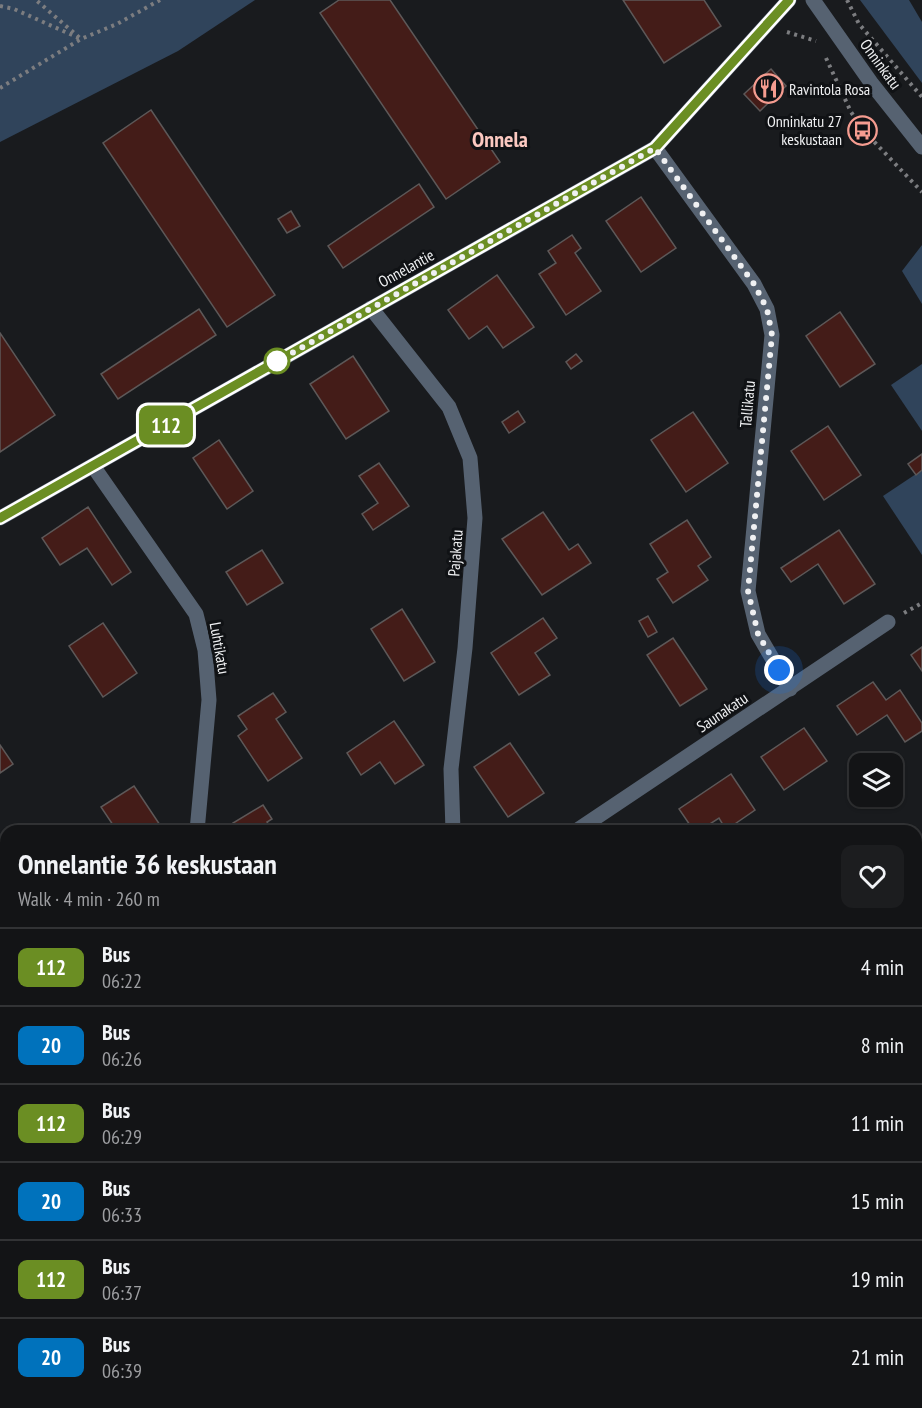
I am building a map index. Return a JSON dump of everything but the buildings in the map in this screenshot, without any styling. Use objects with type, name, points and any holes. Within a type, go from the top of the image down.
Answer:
[{"type":"street","name":"Onnelantie","points":[[0,518],[655,148],[789,0]]},
{"type":"street","name":"Onninkatu","points":[[813,0],[879,93],[922,147]]},
{"type":"street","name":"Tallikatu","points":[[655,148],[754,284],[767,309],[772,335],[748,591],[758,634],[790,689]]},
{"type":"street","name":"Pajakatu","points":[[371,308],[449,407],[470,458],[475,518],[465,648],[451,769],[453,825]]},
{"type":"street","name":"Luhtikatu","points":[[93,466],[196,614],[205,650],[209,700],[198,825]]},
{"type":"street","name":"Saunakatu","points":[[585,825],[888,622]]},
{"type":"path","points":[[36,0],[81,39]]},
{"type":"path","points":[[847,0],[859,24],[922,97]]},
{"type":"path","points":[[0,88],[81,39],[158,1]]},
{"type":"path","points":[[0,6],[14,9],[81,39]]},
{"type":"path","points":[[816,42],[851,112],[863,130],[922,192]]},
{"type":"shaded area","points":[[0,0],[255,0],[178,51],[0,142]]},
{"type":"shaded area","points":[[860,0],[909,0],[922,22],[922,83]]},
{"type":"shaded area","points":[[922,245],[922,304],[902,271]]},
{"type":"shaded area","points":[[922,364],[922,431],[891,385]]},
{"type":"shaded area","points":[[922,470],[922,555],[883,496]]},
{"type":"bus line","name":"112","points":[[0,518],[655,148],[789,0]]},
{"type":"place","name":"Ravintola Rosa","points":[[768,89]]},
{"type":"place","name":"Onninkatu 27 keskustaan","points":[[863,130]]},
{"type":"district","name":"Onnela","points":[[500,139]]},
{"type":"route","points":[[277,361],[271,365],[655,148],[754,284],[767,309],[772,335],[748,591],[758,634],[779,670]]}]
